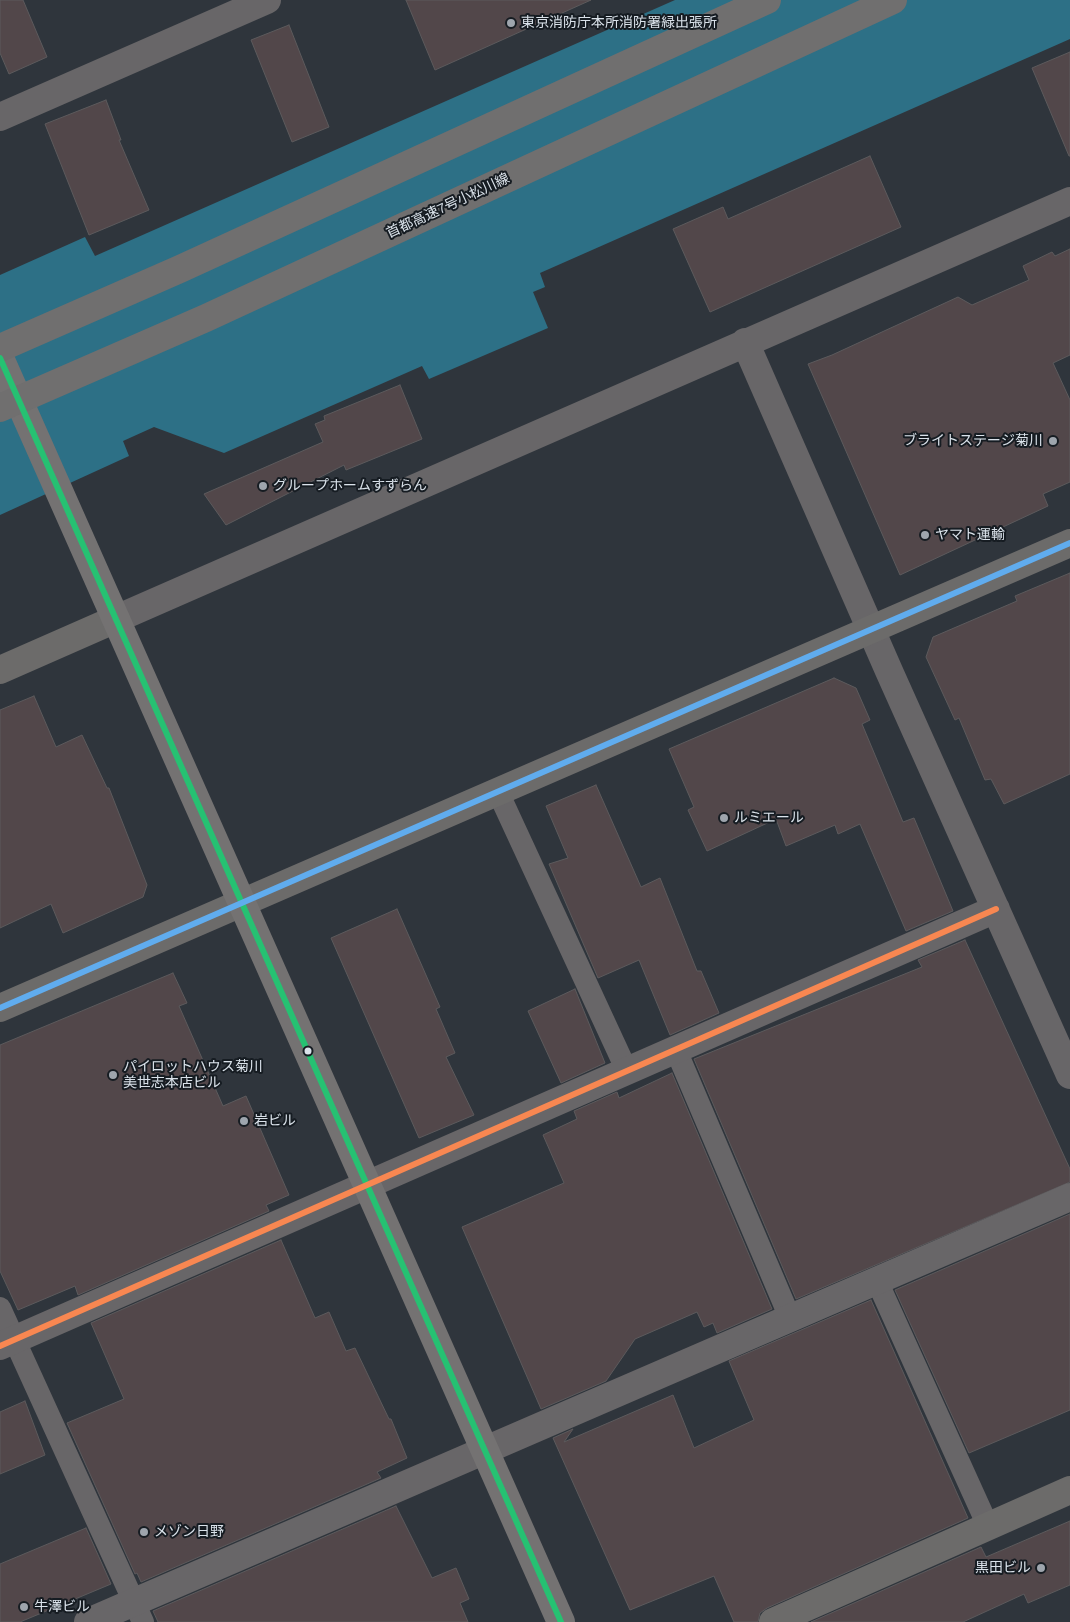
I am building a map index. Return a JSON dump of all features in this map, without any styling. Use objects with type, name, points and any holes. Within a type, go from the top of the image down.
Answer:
[{"type":"highway","points":[[0,348],[180,269],[767,0]]},
{"type":"highway","name":"首都高速7号小松川線","points":[[0,408],[206,318],[893,0]]},
{"type":"main road","points":[[0,358],[561,1622]]},
{"type":"street","points":[[0,117],[267,0]]},
{"type":"street","points":[[0,670],[1070,201]]},
{"type":"street","points":[[745,342],[871,630],[1070,1075]]},
{"type":"street","points":[[0,1008],[1070,543]]},
{"type":"street","points":[[8,1343],[996,909]]},
{"type":"street","points":[[88,1622],[139,1612],[484,1450],[1070,1197]]},
{"type":"street","points":[[773,1622],[1070,1490]]},
{"type":"lane","points":[[498,792],[627,1072]]},
{"type":"lane","points":[[676,1050],[790,1318]]},
{"type":"lane","points":[[877,1281],[988,1526]]},
{"type":"lane","points":[[0,1308],[8,1343],[139,1612]]},
{"type":"water","points":[[675,0],[1070,0],[1070,39],[540,273],[545,287],[533,292],[548,328],[429,379],[422,366],[224,453],[154,427],[123,441],[129,456],[0,515],[0,275],[85,237],[95,256]]},
{"type":"building","points":[[0,0],[23,0],[47,57],[9,74],[0,53]]},
{"type":"building","points":[[406,0],[591,0],[435,70]]},
{"type":"building","points":[[289,25],[329,127],[292,142],[251,40]]},
{"type":"building","points":[[1070,52],[1070,156],[1069,156],[1032,68]]},
{"type":"building","points":[[106,100],[121,140],[119,140],[149,210],[89,235],[45,124]]},
{"type":"building","points":[[870,156],[901,227],[710,312],[673,229],[723,207],[728,219]]},
{"type":"building","points":[[1070,249],[1070,355],[1053,363],[1070,400],[1070,482],[1043,494],[1048,506],[900,575],[808,364],[832,355],[958,297],[972,305],[1029,280],[1023,266],[1052,252],[1055,256]]},
{"type":"building","points":[[400,385],[422,439],[346,470],[344,465],[226,525],[204,494],[323,442],[315,424],[325,420],[324,416]]},
{"type":"building","points":[[1070,573],[1070,774],[1004,804],[991,779],[985,780],[959,718],[955,720],[926,657],[933,637],[1017,601],[1015,596]]},
{"type":"building","points":[[834,678],[856,688],[870,720],[862,724],[903,822],[914,818],[953,911],[906,931],[860,824],[838,834],[835,825],[786,846],[776,819],[707,851],[688,810],[694,807],[669,749]]},
{"type":"building","points":[[34,696],[56,747],[82,735],[107,788],[109,788],[147,885],[143,897],[63,933],[51,904],[0,928],[0,710]]},
{"type":"building","points":[[596,785],[641,887],[660,878],[697,971],[701,971],[719,1013],[670,1035],[639,960],[598,978],[549,864],[568,858],[546,806]]},
{"type":"building","points":[[397,909],[440,1007],[436,1009],[455,1053],[446,1057],[474,1115],[419,1138],[331,938]]},
{"type":"building","points":[[965,940],[1070,1169],[1070,1182],[796,1299],[694,1059],[922,967],[918,960]]},
{"type":"building","points":[[173,973],[187,1003],[179,1006],[223,1106],[246,1096],[289,1195],[266,1205],[269,1211],[78,1295],[75,1286],[18,1310],[0,1271],[0,1045]]},
{"type":"building","points":[[575,989],[605,1063],[561,1083],[528,1011]]},
{"type":"building","points":[[672,1073],[772,1309],[717,1333],[713,1323],[704,1327],[697,1312],[635,1339],[606,1381],[541,1409],[462,1227],[564,1183],[543,1135],[577,1119],[574,1111],[617,1092],[619,1098]]},
{"type":"building","points":[[1070,1214],[1070,1410],[969,1453],[895,1290]]},
{"type":"building","points":[[281,1240],[315,1318],[329,1312],[346,1351],[355,1348],[389,1419],[391,1419],[407,1458],[377,1472],[381,1478],[141,1582],[137,1573],[135,1574],[67,1423],[124,1399],[91,1323]]},
{"type":"building","points":[[871,1300],[968,1518],[767,1608],[760,1613],[758,1622],[734,1622],[714,1576],[630,1610],[553,1438],[573,1429],[564,1442],[673,1395],[694,1448],[754,1420],[729,1361]]},
{"type":"building","points":[[25,1401],[45,1455],[0,1474],[0,1412]]},
{"type":"building","points":[[396,1506],[432,1578],[456,1568],[469,1599],[460,1603],[468,1622],[158,1622],[153,1611]]},
{"type":"building","points":[[1070,1521],[1070,1585],[1028,1603],[1024,1594],[963,1622],[811,1622],[981,1547],[986,1557]]},
{"type":"building","points":[[86,1528],[111,1584],[20,1622],[0,1622],[0,1564]]},
{"type":"transit line","points":[[0,358],[561,1622]]},
{"type":"transit line","points":[[0,1008],[1070,543]]},
{"type":"transit line","points":[[0,1346],[996,909]]},
{"type":"place","name":"東京消防庁本所消防署緑出張所","points":[[511,23]]},
{"type":"place","name":"ブライトステージ菊川","points":[[1053,441]]},
{"type":"place","name":"グループホームすずらん","points":[[263,486]]},
{"type":"place","name":"ヤマト運輸","points":[[925,535]]},
{"type":"place","name":"ルミエール","points":[[724,818]]},
{"type":"place","name":"パイロットハウス菊川 美世志本店ビル","points":[[113,1075]]},
{"type":"place","name":"岩ビル","points":[[244,1121]]},
{"type":"place","name":"メゾン日野","points":[[144,1532]]},
{"type":"place","name":"黒田ビル","points":[[1041,1568]]},
{"type":"place","name":"牛澤ビル","points":[[24,1607]]}]
